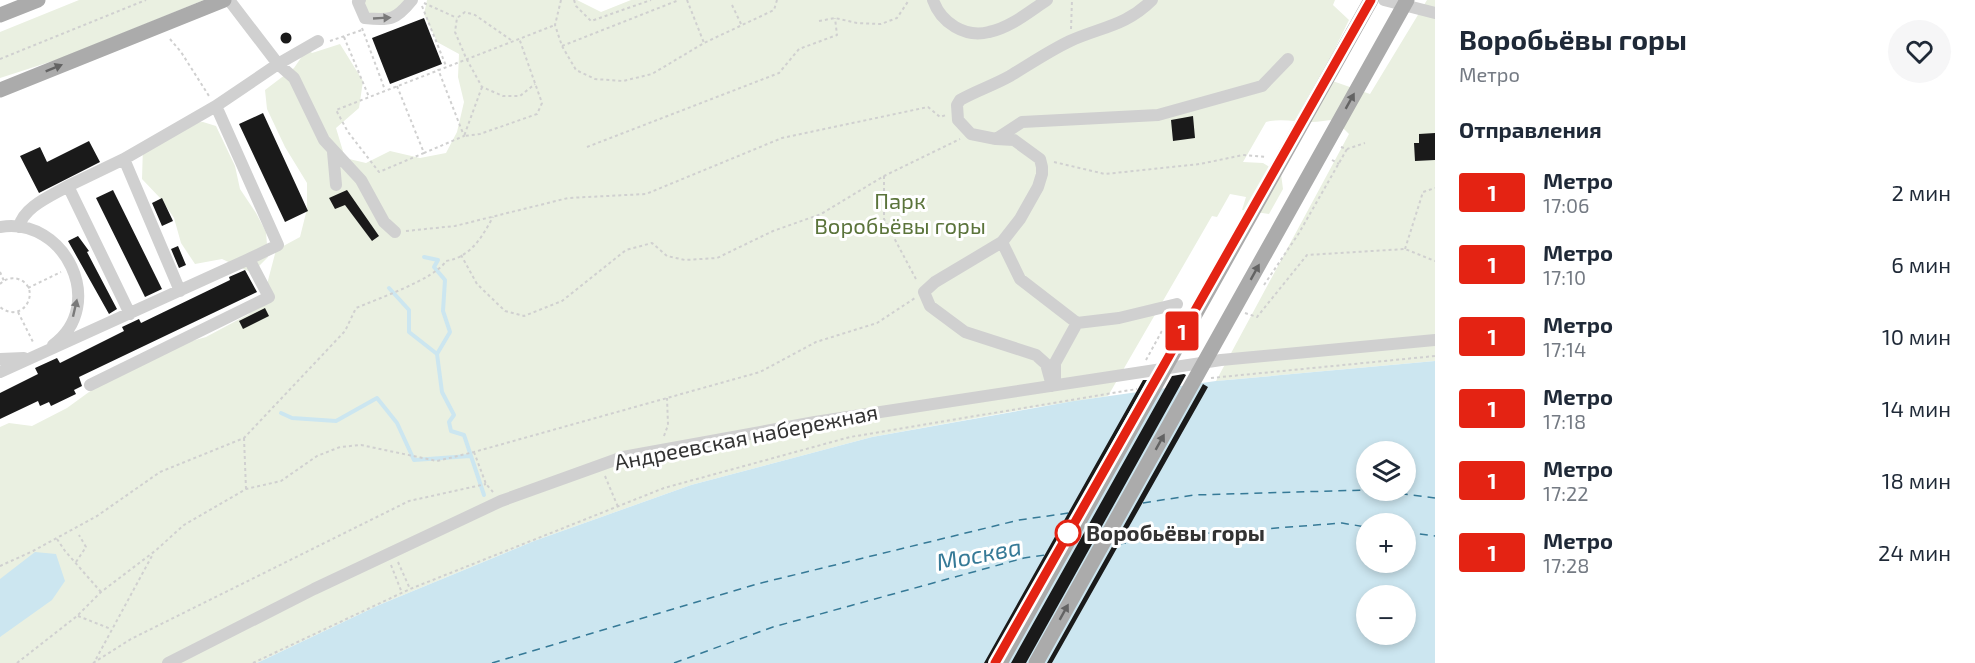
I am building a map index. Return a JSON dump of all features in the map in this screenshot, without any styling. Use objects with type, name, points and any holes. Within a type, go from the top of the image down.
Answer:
[{"type":"main road","points":[[0,15],[38,0]]},
{"type":"main road","points":[[0,90],[224,0]]},
{"type":"main road","points":[[1000,663],[1371,0]]},
{"type":"main road","points":[[1036,663],[1407,0]]},
{"type":"lane","points":[[229,0],[279,64],[294,78],[324,140],[361,180],[384,222],[394,232]]},
{"type":"lane","points":[[360,0],[358,2],[365,18],[386,20],[400,14],[415,0]]},
{"type":"lane","points":[[933,0],[936,9],[951,26],[966,32],[989,32],[1014,21],[1047,0]]},
{"type":"lane","points":[[1053,386],[1046,364],[1036,355],[965,332],[930,306],[924,292],[935,282],[1002,243],[1020,219],[1038,187],[1042,167],[1040,159],[1014,140],[971,134],[958,120],[957,110],[960,100],[1008,77],[1039,57],[1071,41],[1115,26],[1141,10],[1152,0]]},
{"type":"lane","points":[[1384,0],[1435,13]]},
{"type":"lane","points":[[19,227],[21,218],[33,207],[68,186],[124,159],[216,106],[318,41]]},
{"type":"lane","points":[[996,139],[1022,122],[1158,115],[1262,86],[1288,59]]},
{"type":"lane","points":[[0,372],[278,245],[216,106]]},
{"type":"lane","points":[[333,152],[336,185]]},
{"type":"lane","points":[[124,159],[180,291]]},
{"type":"lane","points":[[68,186],[130,314]]},
{"type":"lane","points":[[0,227],[19,227],[45,235],[61,248],[73,266],[78,286],[77,307],[69,326],[56,342],[39,354],[21,359],[0,359]]},
{"type":"lane","points":[[1002,243],[1020,279],[1077,323],[1119,318],[1178,303]]},
{"type":"lane","points":[[90,386],[269,297],[249,259]]},
{"type":"lane","points":[[1053,386],[1055,363],[1077,323]]},
{"type":"lane","name":"Андреевская набережная","points":[[168,663],[314,589],[501,501],[623,457],[815,422],[1221,360],[1435,340]]},
{"type":"path","points":[[0,59],[146,0]]},
{"type":"path","points":[[415,0],[457,18]]},
{"type":"path","points":[[415,0],[423,6],[446,66]]},
{"type":"path","points":[[561,0],[555,25],[562,46],[576,70],[595,79],[623,81],[652,74],[704,43],[774,10],[777,0]]},
{"type":"path","points":[[574,0],[576,6],[591,21],[651,0]]},
{"type":"path","points":[[562,46],[679,0]]},
{"type":"path","points":[[687,0],[704,43]]},
{"type":"path","points":[[819,21],[835,18],[857,23],[881,24],[897,18],[909,0]]},
{"type":"path","points":[[1071,41],[1072,0]]},
{"type":"path","points":[[732,5],[742,26]]},
{"type":"path","points":[[511,41],[475,15],[465,12],[457,18],[455,32],[482,87],[503,96],[520,96],[535,84]]},
{"type":"path","points":[[587,147],[778,73],[799,49],[837,35],[835,18]]},
{"type":"path","points":[[360,24],[385,90]]},
{"type":"path","points":[[519,38],[542,103],[537,114],[480,134],[464,136],[379,172],[348,132],[336,110],[466,58],[519,38],[555,25]]},
{"type":"path","points":[[318,41],[331,41],[363,30]]},
{"type":"path","points":[[344,37],[369,97]]},
{"type":"path","points":[[170,39],[216,106]]},
{"type":"path","points":[[438,69],[464,136]]},
{"type":"path","points":[[397,86],[424,153]]},
{"type":"path","points":[[464,136],[482,87]]},
{"type":"path","points":[[394,232],[455,226],[568,198],[646,194],[782,138],[928,107],[940,117],[957,110]]},
{"type":"path","points":[[460,255],[477,284],[505,311],[524,316],[562,301],[626,250],[652,243],[667,256],[685,260],[717,258],[773,231],[821,214],[884,176],[971,134]]},
{"type":"path","points":[[1263,286],[1299,233],[1347,149],[1365,143]]},
{"type":"path","points":[[1339,145],[1347,149]]},
{"type":"path","points":[[1040,159],[1104,174],[1200,164],[1243,155],[1275,158]]},
{"type":"path","points":[[17,663],[77,616],[101,592],[184,525],[246,489],[281,481],[317,456],[340,447],[361,445],[437,461],[760,372],[816,342],[877,323],[924,292],[884,219],[884,176]]},
{"type":"path","points":[[1405,249],[1423,192],[1435,188]]},
{"type":"path","points":[[0,566],[97,516],[160,472],[244,438],[345,331],[356,308],[427,277],[442,267],[446,261],[454,259],[478,243],[494,217]]},
{"type":"path","points":[[1242,319],[1245,313],[1257,317],[1307,255],[1405,249],[1435,261]]},
{"type":"path","points":[[28,288],[73,266]]},
{"type":"path","points":[[0,272],[4,280]]},
{"type":"path","points":[[0,284],[4,280],[15,278],[28,288],[29,300],[18,312],[7,312],[0,307]]},
{"type":"path","points":[[18,312],[39,354]]},
{"type":"path","points":[[1145,362],[1163,329],[1173,327],[1173,334]]},
{"type":"path","points":[[1212,378],[1435,356]]},
{"type":"path","points":[[665,449],[662,442],[668,426],[667,398]]},
{"type":"path","points":[[253,663],[410,589],[664,489],[840,440],[1076,398]]},
{"type":"path","points":[[838,431],[840,440]]},
{"type":"path","points":[[244,438],[246,489]]},
{"type":"path","points":[[474,452],[486,484],[501,501]]},
{"type":"path","points":[[604,473],[618,507]]},
{"type":"path","points":[[94,662],[131,639],[409,501],[486,484]]},
{"type":"path","points":[[76,562],[86,547],[79,535]]},
{"type":"path","points":[[57,538],[65,551],[101,592]]},
{"type":"path","points":[[94,662],[154,551]]},
{"type":"path","points":[[402,593],[390,564],[397,560],[410,589]]},
{"type":"path","points":[[77,616],[111,629]]},
{"type":"green space","points":[[79,0],[204,0],[59,59],[0,78],[0,32]]},
{"type":"green space","points":[[365,0],[407,0],[392,15],[373,16],[364,8]]},
{"type":"green space","name":"Парк Воробьёвы горы","points":[[427,0],[577,0],[601,12],[631,0],[1335,0],[1333,5],[1349,20],[1321,77],[1370,94],[1427,0],[1435,0],[1435,361],[1216,381],[1349,134],[1335,120],[1266,122],[1243,162],[1263,163],[1281,174],[1283,189],[1269,214],[1242,210],[1246,197],[1230,194],[1217,217],[1212,216],[1108,396],[872,437],[691,485],[534,541],[379,605],[257,663],[0,663],[0,427],[9,423],[32,426],[67,408],[100,384],[167,348],[206,337],[249,314],[265,292],[276,250],[300,237],[307,209],[307,183],[285,147],[267,109],[265,90],[294,68],[307,49],[312,53],[340,44],[363,81],[359,108],[336,128],[345,158],[366,163],[390,151],[420,158],[446,153],[457,132],[464,102],[458,77],[459,54],[437,42],[424,14]]},
{"type":"green space","points":[[203,122],[216,126],[235,166],[240,189],[266,232],[268,257],[252,273],[222,259],[195,264],[181,243],[174,218],[161,199],[142,179],[143,146],[175,124]]},
{"type":"water","name":"Москва","points":[[1435,361],[1435,663],[257,663],[379,605],[534,541],[691,485],[872,437],[1074,401],[1216,381]]},
{"type":"water","points":[[35,552],[56,554],[65,581],[52,600],[0,637],[0,579]]},
{"type":"building","points":[[424,18],[442,64],[390,84],[372,38]]},
{"type":"building","points":[[286,33],[290,34],[290,42],[286,43],[282,42],[281,38],[282,34]]},
{"type":"building","points":[[263,113],[308,211],[285,222],[239,124]]},
{"type":"building","points":[[1193,116],[1195,138],[1173,141],[1171,120]]},
{"type":"building","points":[[1435,133],[1435,160],[1415,161],[1414,143],[1419,143],[1419,134]]},
{"type":"building","points":[[89,141],[100,162],[39,193],[20,156],[40,147],[47,162]]},
{"type":"building","points":[[113,190],[162,289],[145,297],[96,198]]},
{"type":"building","points":[[347,190],[379,236],[372,241],[345,205],[335,209],[329,198]]},
{"type":"building","points":[[162,198],[173,221],[162,226],[152,203]]},
{"type":"building","points":[[78,236],[89,251],[87,252],[117,309],[109,314],[68,241]]},
{"type":"building","points":[[178,246],[186,265],[179,268],[171,249]]},
{"type":"building","points":[[245,270],[257,292],[79,377],[82,386],[74,390],[76,394],[51,406],[49,402],[40,406],[38,401],[0,419],[0,393],[38,374],[35,368],[57,358],[60,363],[124,331],[122,327],[139,319],[141,323],[230,280],[229,277]]},
{"type":"building","points":[[265,308],[269,316],[243,329],[239,321]]},
{"type":"building","points":[[1186,375],[1026,663],[1011,663],[1172,376]]},
{"type":"building","points":[[1143,380],[1147,380],[990,663],[984,663]]},
{"type":"building","points":[[1203,384],[1208,387],[1052,663],[1047,663]]},
{"type":"waterway","points":[[424,257],[438,260],[434,267],[445,280],[443,311],[450,332],[437,354]]},
{"type":"waterway","points":[[389,288],[409,310],[409,332],[437,354],[442,392],[454,415],[449,422],[451,431],[464,435],[484,495]]},
{"type":"waterway","points":[[281,413],[292,418],[336,421],[377,398],[397,423],[414,460],[470,456]]},
{"type":"ferry route","points":[[1143,503],[1194,495],[1356,490]]},
{"type":"ferry route","points":[[1416,496],[1435,498]]},
{"type":"ferry route","points":[[492,663],[757,584],[1019,520],[1076,512]]},
{"type":"ferry route","points":[[1118,544],[1184,535],[1342,523],[1356,525]]},
{"type":"ferry route","points":[[1416,533],[1435,536]]},
{"type":"ferry route","points":[[674,663],[773,627],[1024,558],[1045,555]]},
{"type":"metro line","name":"1","points":[[995,663],[1256,199],[1371,0]]},
{"type":"place","name":"Воробьёвы горы","points":[[1068,533]]}]
